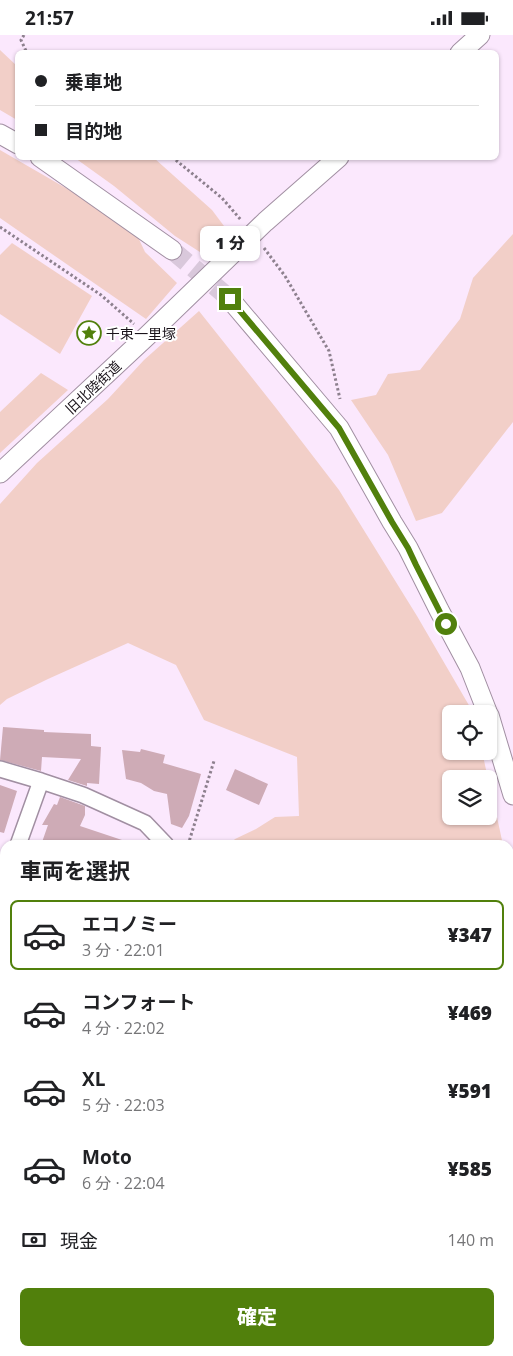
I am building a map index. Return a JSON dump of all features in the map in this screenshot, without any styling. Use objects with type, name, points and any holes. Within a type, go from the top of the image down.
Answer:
[{"type":"street","points":[[463,50],[480,35]]},
{"type":"street","points":[[0,134],[15,142]]},
{"type":"street","points":[[44,160],[172,250]]},
{"type":"street","name":"旧北陸街道","points":[[0,473],[147,336],[253,233],[336,160]]},
{"type":"street","points":[[230,299],[339,428],[408,548],[470,668],[484,705]]},
{"type":"street","points":[[497,743],[513,795]]},
{"type":"street","points":[[0,769],[83,795],[145,823],[161,840]]},
{"type":"street","points":[[20,840],[42,781]]},
{"type":"path","points":[[24,35],[21,40],[26,50]]},
{"type":"path","points":[[176,160],[222,198],[253,233],[284,277],[329,351],[341,407]]},
{"type":"path","points":[[0,227],[101,295],[147,336]]},
{"type":"path","points":[[190,840],[214,761]]},
{"type":"shaded area","points":[[0,50],[15,64],[15,119],[0,110]]},
{"type":"shaded area","points":[[0,150],[71,191],[136,233],[145,252],[177,283],[146,319],[0,218]]},
{"type":"shaded area","points":[[78,160],[156,160],[212,210],[224,226],[221,245],[203,254],[175,236],[114,186]]},
{"type":"shaded area","points":[[513,234],[513,422],[442,513],[416,521],[388,455],[351,400],[376,395],[388,374],[420,370],[460,319],[473,278]]},
{"type":"shaded area","points":[[12,243],[92,296],[60,354],[0,314],[0,255]]},
{"type":"shaded area","points":[[199,311],[339,490],[417,616],[469,705],[442,705],[442,760],[484,760],[486,770],[442,770],[442,825],[497,825],[497,817],[502,840],[234,840],[275,817],[299,816],[297,757],[204,720],[176,665],[128,643],[48,679],[7,699],[0,705],[0,504],[37,463],[108,399],[144,360]]},
{"type":"shaded area","points":[[41,373],[68,390],[0,453],[0,412]]},
{"type":"building","points":[[3,727],[44,730],[44,732],[91,734],[91,746],[101,747],[99,784],[87,783],[87,786],[68,780],[81,759],[42,757],[41,771],[0,760]]},
{"type":"building","points":[[141,749],[165,755],[163,763],[201,774],[189,816],[182,828],[171,824],[167,794],[154,791],[141,783],[126,779],[122,750],[140,752]]},
{"type":"building","points":[[235,769],[268,784],[259,805],[226,790]]},
{"type":"building","points":[[0,785],[17,791],[4,833],[0,832]]},
{"type":"building","points":[[60,797],[85,806],[85,815],[80,826],[122,840],[43,840],[48,825],[42,825],[54,804],[57,805]]},
{"type":"tunnel","points":[[172,250],[229,298]]},
{"type":"place","name":"千束一里塚","points":[[89,333]]},
{"type":"route","points":[[230,299],[339,428],[408,548],[446,624]]}]
